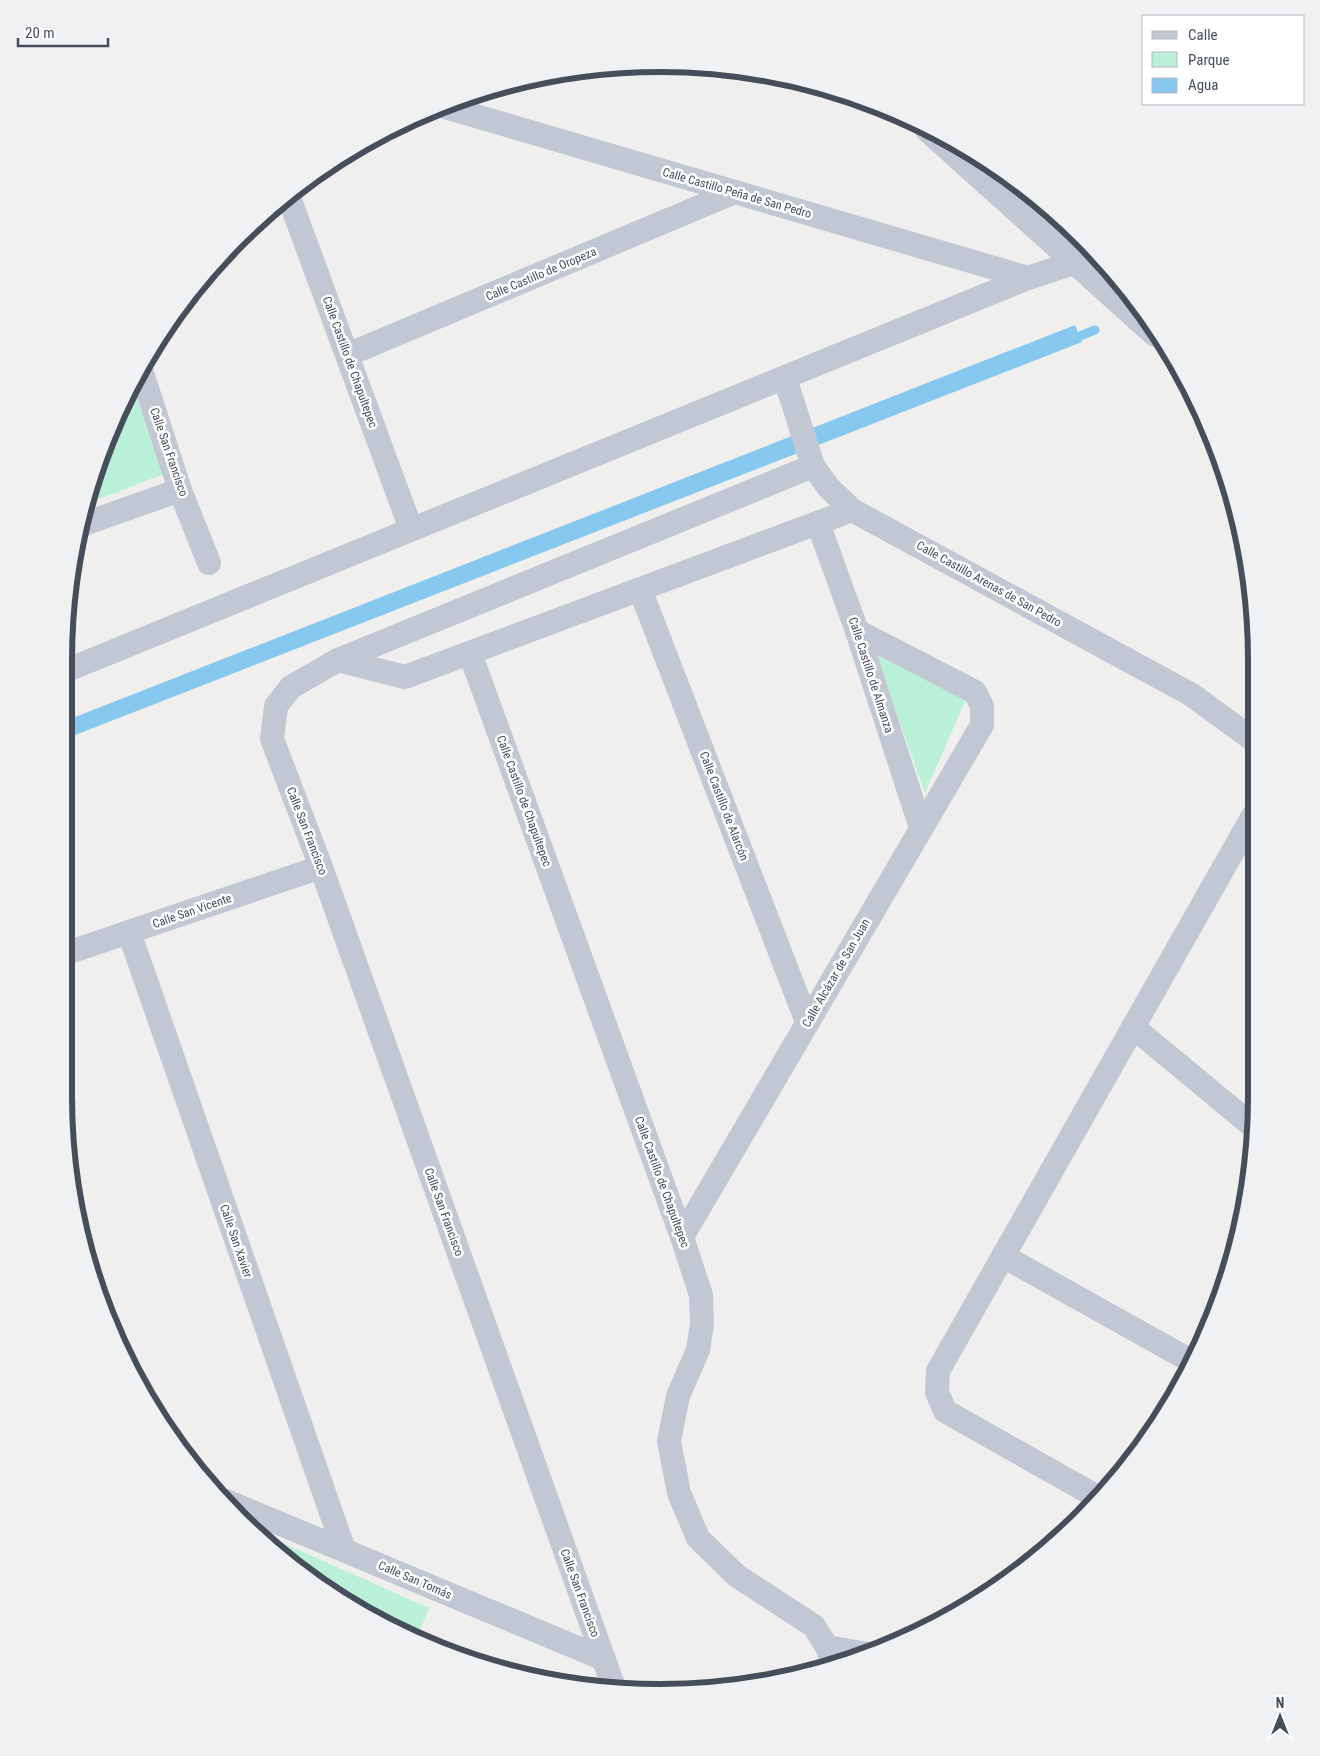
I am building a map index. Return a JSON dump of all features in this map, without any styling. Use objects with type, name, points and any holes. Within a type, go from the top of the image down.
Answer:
[{"type":"street","name":"Calle Castillo Peña de San Pedro","points":[[455,110],[1028,278]]},
{"type":"street","points":[[950,149],[1085,259],[1130,308]]},
{"type":"street","name":"Calle Castillo de Oropeza","points":[[347,355],[735,192]]},
{"type":"street","name":"Calle Castillo de Chapultepec","points":[[291,203],[411,530]]},
{"type":"street","points":[[72,667],[1028,278],[1085,259]]},
{"type":"street","name":"Calle Castillo Arenas de San Pedro","points":[[785,378],[811,459],[828,488],[852,510],[1192,695],[1248,736]]},
{"type":"street","name":"Calle San Francisco","points":[[144,379],[180,490],[209,563]]},
{"type":"street","points":[[338,660],[811,459]]},
{"type":"street","points":[[90,522],[180,490]]},
{"type":"street","points":[[338,660],[405,677],[852,510]]},
{"type":"street","name":"Calle Castillo de Almanza","points":[[818,522],[857,631],[921,828]]},
{"type":"street","name":"Calle Castillo de Alarcón","points":[[640,589],[807,1022]]},
{"type":"street","name":"Calle Alcázar de San Juan","points":[[682,1237],[982,725],[982,706],[975,692],[857,631]]},
{"type":"street","name":"Calle Castillo de Chapultepec","points":[[470,653],[682,1237],[701,1295],[702,1324],[698,1350],[678,1396],[669,1441],[679,1492],[698,1538],[737,1576],[814,1626],[830,1656]]},
{"type":"street","name":"Calle San Francisco","points":[[338,660],[291,687],[276,706],[272,739],[320,867],[612,1681]]},
{"type":"street","points":[[1092,1494],[945,1410],[937,1392],[938,1371],[1248,825]]},
{"type":"street","name":"Calle San Vicente","points":[[72,951],[320,867]]},
{"type":"street","name":"Calle San Xavier","points":[[129,932],[344,1550]]},
{"type":"street","points":[[1133,1027],[1247,1121]]},
{"type":"street","points":[[1003,1256],[1186,1358]]},
{"type":"street","name":"Calle San Tomás","points":[[242,1507],[604,1659]]},
{"type":"green space","points":[[991,176],[1018,194],[1047,218],[1084,254],[1077,257]]},
{"type":"green space","points":[[136,395],[164,474],[95,501],[117,435]]},
{"type":"green space","points":[[876,655],[967,697],[925,793]]},
{"type":"green space","points":[[274,1539],[429,1608],[419,1632],[366,1605],[302,1562]]},
{"type":"water","points":[[1075,325],[1082,342],[72,736],[72,718]]},
{"type":"waterway","points":[[1070,340],[1095,330]]}]
